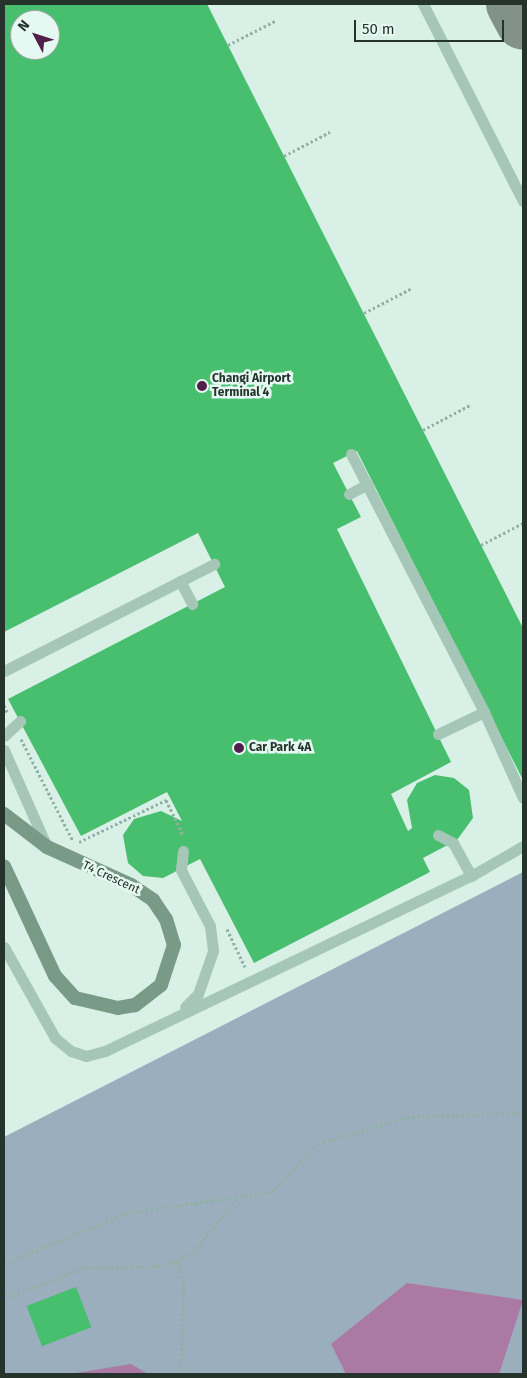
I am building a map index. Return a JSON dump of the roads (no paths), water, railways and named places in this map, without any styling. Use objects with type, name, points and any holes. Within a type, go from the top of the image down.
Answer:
[{"type":"main road","name":"T4 Crescent","points":[[4,814],[47,847],[131,885],[160,909],[170,929],[173,956],[161,985],[150,996],[135,1005],[102,1008],[69,993],[55,976],[4,866]]},
{"type":"lane","points":[[422,4],[523,201]]},
{"type":"lane","points":[[351,454],[484,712],[523,798]]},
{"type":"lane","points":[[349,494],[368,484]]},
{"type":"lane","points":[[4,671],[214,564]]},
{"type":"lane","points":[[180,581],[192,604]]},
{"type":"lane","points":[[438,734],[484,712]]},
{"type":"lane","points":[[4,736],[17,723]]},
{"type":"lane","points":[[4,750],[47,847]]},
{"type":"lane","points":[[438,835],[453,843],[470,876]]},
{"type":"lane","points":[[178,1013],[198,994],[213,952],[210,926],[181,870],[184,845]]},
{"type":"lane","points":[[4,947],[43,1020],[71,1051],[86,1056],[105,1051],[178,1013],[470,876],[523,846]]},
{"type":"place","name":"Changi Airport Terminal 4","points":[[202,386]]},
{"type":"place","name":"Car Park 4A","points":[[239,748]]}]
